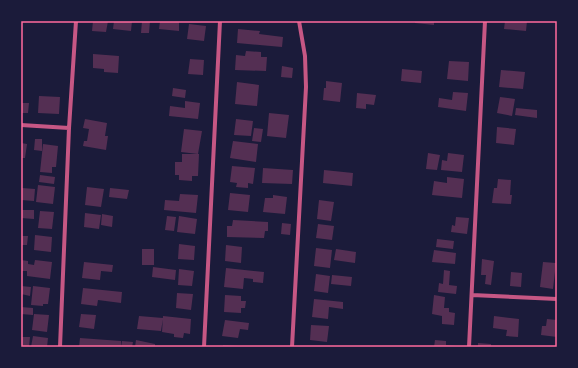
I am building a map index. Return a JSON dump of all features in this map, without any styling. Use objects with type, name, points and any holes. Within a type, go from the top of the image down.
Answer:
[{"type":"street","points":[[60,347],[69,128],[76,21]]},
{"type":"street","points":[[204,347],[220,21]]},
{"type":"street","points":[[292,347],[306,87],[305,56],[299,21]]},
{"type":"street","points":[[469,347],[485,21]]},
{"type":"street","points":[[21,125],[69,128]]},
{"type":"street","points":[[472,294],[557,299]]},
{"type":"building","points":[[93,21],[108,21],[106,32],[92,31]]},
{"type":"building","points":[[114,21],[132,21],[131,31],[113,29]]},
{"type":"building","points":[[142,21],[150,21],[149,33],[141,33]]},
{"type":"building","points":[[160,21],[179,22],[179,31],[159,29]]},
{"type":"building","points":[[415,21],[434,21],[434,25],[415,23]]},
{"type":"building","points":[[505,21],[527,21],[526,31],[504,29]]},
{"type":"building","points":[[189,24],[206,26],[204,41],[187,39]]},
{"type":"building","points":[[238,29],[260,31],[259,34],[283,37],[282,47],[237,43]]},
{"type":"building","points":[[246,51],[261,52],[261,57],[267,57],[266,71],[235,70],[236,55],[245,56]]},
{"type":"building","points":[[93,54],[119,56],[118,73],[104,72],[104,69],[93,68]]},
{"type":"building","points":[[190,59],[204,60],[203,75],[188,74]]},
{"type":"building","points":[[449,61],[469,62],[468,81],[447,79]]},
{"type":"building","points":[[282,66],[293,68],[292,78],[281,77]]},
{"type":"building","points":[[402,69],[422,71],[421,83],[401,81]]},
{"type":"building","points":[[501,70],[525,72],[523,89],[499,87]]},
{"type":"building","points":[[326,81],[342,83],[340,102],[323,100]]},
{"type":"building","points":[[237,82],[259,85],[257,106],[235,104]]},
{"type":"building","points":[[173,88],[186,90],[185,98],[172,96]]},
{"type":"building","points":[[453,92],[468,93],[466,111],[438,107],[439,98],[452,100]]},
{"type":"building","points":[[357,93],[376,95],[374,105],[366,104],[366,109],[356,108]]},
{"type":"building","points":[[39,96],[60,97],[59,114],[38,113]]},
{"type":"building","points":[[500,97],[515,99],[512,116],[497,113]]},
{"type":"building","points":[[185,101],[200,103],[198,119],[169,116],[170,106],[185,108]]},
{"type":"building","points":[[21,103],[29,103],[28,113],[21,113]]},
{"type":"building","points":[[516,108],[537,110],[537,118],[515,115]]},
{"type":"building","points":[[269,113],[289,115],[286,138],[267,136]]},
{"type":"building","points":[[85,119],[107,123],[105,136],[108,136],[106,150],[83,146],[84,141],[87,141],[89,129],[83,128]]},
{"type":"building","points":[[236,119],[253,121],[251,136],[234,135]]},
{"type":"building","points":[[497,127],[516,129],[514,145],[496,143]]},
{"type":"building","points":[[254,128],[263,129],[261,142],[252,141]]},
{"type":"building","points":[[184,129],[202,131],[198,154],[181,152]]},
{"type":"building","points":[[35,139],[42,139],[42,151],[34,150]]},
{"type":"building","points":[[233,141],[258,144],[256,162],[230,158]]},
{"type":"building","points":[[21,143],[27,144],[25,158],[21,158]]},
{"type":"building","points":[[43,144],[58,146],[56,167],[52,167],[52,173],[40,172]]},
{"type":"building","points":[[428,153],[440,155],[437,170],[426,169]]},
{"type":"building","points":[[448,153],[464,155],[462,172],[441,170],[442,160],[447,161]]},
{"type":"building","points":[[182,154],[199,154],[198,176],[192,176],[192,181],[179,180],[179,175],[175,175],[175,162],[182,162]]},
{"type":"building","points":[[232,166],[255,168],[253,184],[248,183],[248,188],[236,187],[237,183],[230,182]]},
{"type":"building","points":[[263,168],[293,170],[292,184],[262,183]]},
{"type":"building","points":[[324,170],[353,173],[352,186],[323,183]]},
{"type":"building","points":[[40,175],[55,177],[54,184],[39,182]]},
{"type":"building","points":[[447,177],[464,179],[462,198],[432,195],[434,181],[447,183]]},
{"type":"building","points":[[498,179],[511,180],[511,204],[492,203],[494,188],[497,188]]},
{"type":"building","points":[[38,185],[55,187],[53,204],[36,202]]},
{"type":"building","points":[[87,187],[104,189],[101,207],[85,205]]},
{"type":"building","points":[[22,188],[35,189],[34,201],[21,200]]},
{"type":"building","points":[[110,188],[129,190],[127,199],[109,197]]},
{"type":"building","points":[[230,193],[250,195],[248,212],[228,210]]},
{"type":"building","points":[[180,194],[198,195],[196,213],[164,210],[165,200],[179,201]]},
{"type":"building","points":[[273,195],[287,197],[285,214],[263,212],[265,198],[273,198]]},
{"type":"building","points":[[319,200],[334,202],[331,221],[317,219]]},
{"type":"building","points":[[21,210],[34,210],[34,219],[21,218]]},
{"type":"building","points":[[40,211],[54,212],[52,229],[38,228]]},
{"type":"building","points":[[85,213],[101,215],[99,229],[84,227]]},
{"type":"building","points":[[102,214],[113,216],[112,227],[101,225]]},
{"type":"building","points":[[167,216],[176,217],[174,231],[165,230]]},
{"type":"building","points":[[179,216],[197,219],[195,234],[177,232]]},
{"type":"building","points":[[456,217],[469,218],[467,234],[451,232],[452,225],[455,226]]},
{"type":"building","points":[[233,220],[268,222],[268,231],[265,231],[264,238],[227,237],[227,226],[232,226]]},
{"type":"building","points":[[282,223],[291,224],[290,235],[281,234]]},
{"type":"building","points":[[318,224],[334,226],[332,240],[316,238]]},
{"type":"building","points":[[35,235],[52,237],[51,252],[34,250]]},
{"type":"building","points":[[21,236],[28,236],[27,245],[21,245]]},
{"type":"building","points":[[437,239],[454,241],[453,249],[436,247]]},
{"type":"building","points":[[179,244],[195,246],[194,260],[178,259]]},
{"type":"building","points":[[226,245],[242,247],[241,263],[225,261]]},
{"type":"building","points":[[316,248],[332,250],[330,268],[314,266]]},
{"type":"building","points":[[142,249],[154,249],[154,265],[142,265]]},
{"type":"building","points":[[336,249],[356,252],[355,263],[334,260]]},
{"type":"building","points":[[434,250],[456,253],[455,264],[432,262]]},
{"type":"building","points":[[482,259],[494,261],[491,285],[485,284],[486,275],[481,275]]},
{"type":"building","points":[[21,260],[28,261],[28,264],[34,265],[35,260],[52,262],[50,279],[27,276],[27,271],[21,271]]},
{"type":"building","points":[[84,262],[113,265],[112,272],[101,271],[100,280],[82,278]]},
{"type":"building","points":[[543,262],[556,263],[553,289],[540,287]]},
{"type":"building","points":[[153,267],[176,270],[175,280],[152,277]]},
{"type":"building","points":[[226,268],[264,272],[263,283],[253,282],[253,279],[244,278],[243,289],[224,287]]},
{"type":"building","points":[[179,269],[194,271],[192,286],[178,285]]},
{"type":"building","points":[[444,270],[450,271],[449,285],[457,286],[456,294],[438,292],[439,283],[443,284]]},
{"type":"building","points":[[511,272],[522,273],[521,287],[510,286]]},
{"type":"building","points":[[316,274],[330,276],[328,293],[314,291]]},
{"type":"building","points":[[332,275],[352,277],[351,286],[331,284]]},
{"type":"building","points":[[21,286],[31,287],[30,296],[21,294]]},
{"type":"building","points":[[33,286],[50,288],[48,304],[43,304],[43,306],[31,305]]},
{"type":"building","points":[[83,288],[122,292],[121,303],[98,300],[97,306],[81,304]]},
{"type":"building","points":[[177,293],[193,294],[191,310],[176,308]]},
{"type":"building","points":[[225,295],[241,296],[241,301],[246,301],[245,308],[241,308],[241,313],[224,312]]},
{"type":"building","points":[[434,295],[445,297],[444,308],[449,308],[449,312],[455,313],[454,325],[442,324],[442,316],[432,314]]},
{"type":"building","points":[[314,299],[343,302],[343,309],[329,307],[328,319],[312,317]]},
{"type":"building","points":[[21,307],[33,308],[33,315],[21,314]]},
{"type":"building","points":[[34,314],[49,315],[47,332],[32,330]]},
{"type":"building","points":[[81,314],[96,315],[94,329],[79,327]]},
{"type":"building","points":[[139,316],[163,318],[161,331],[137,329]]},
{"type":"building","points":[[163,316],[191,319],[190,334],[184,333],[183,338],[174,337],[174,334],[162,332]]},
{"type":"building","points":[[494,316],[519,319],[518,337],[506,336],[507,330],[493,328]]},
{"type":"building","points":[[547,319],[557,320],[557,337],[541,335],[542,326],[546,326]]},
{"type":"building","points":[[225,320],[249,323],[248,330],[240,329],[238,338],[222,336]]},
{"type":"building","points":[[311,325],[329,326],[327,342],[310,340]]},
{"type":"building","points":[[33,336],[48,338],[47,347],[31,347]]},
{"type":"building","points":[[21,337],[30,337],[29,347],[21,347]]},
{"type":"building","points":[[80,338],[121,341],[121,347],[79,347]]},
{"type":"building","points":[[136,340],[155,344],[155,347],[135,347]]},
{"type":"building","points":[[435,340],[446,341],[446,345],[456,347],[434,347]]},
{"type":"building","points":[[122,341],[133,342],[132,347],[121,347]]},
{"type":"building","points":[[478,343],[491,344],[491,347],[478,347]]},
{"type":"building","points":[[223,345],[238,346],[238,347],[223,347]]}]
